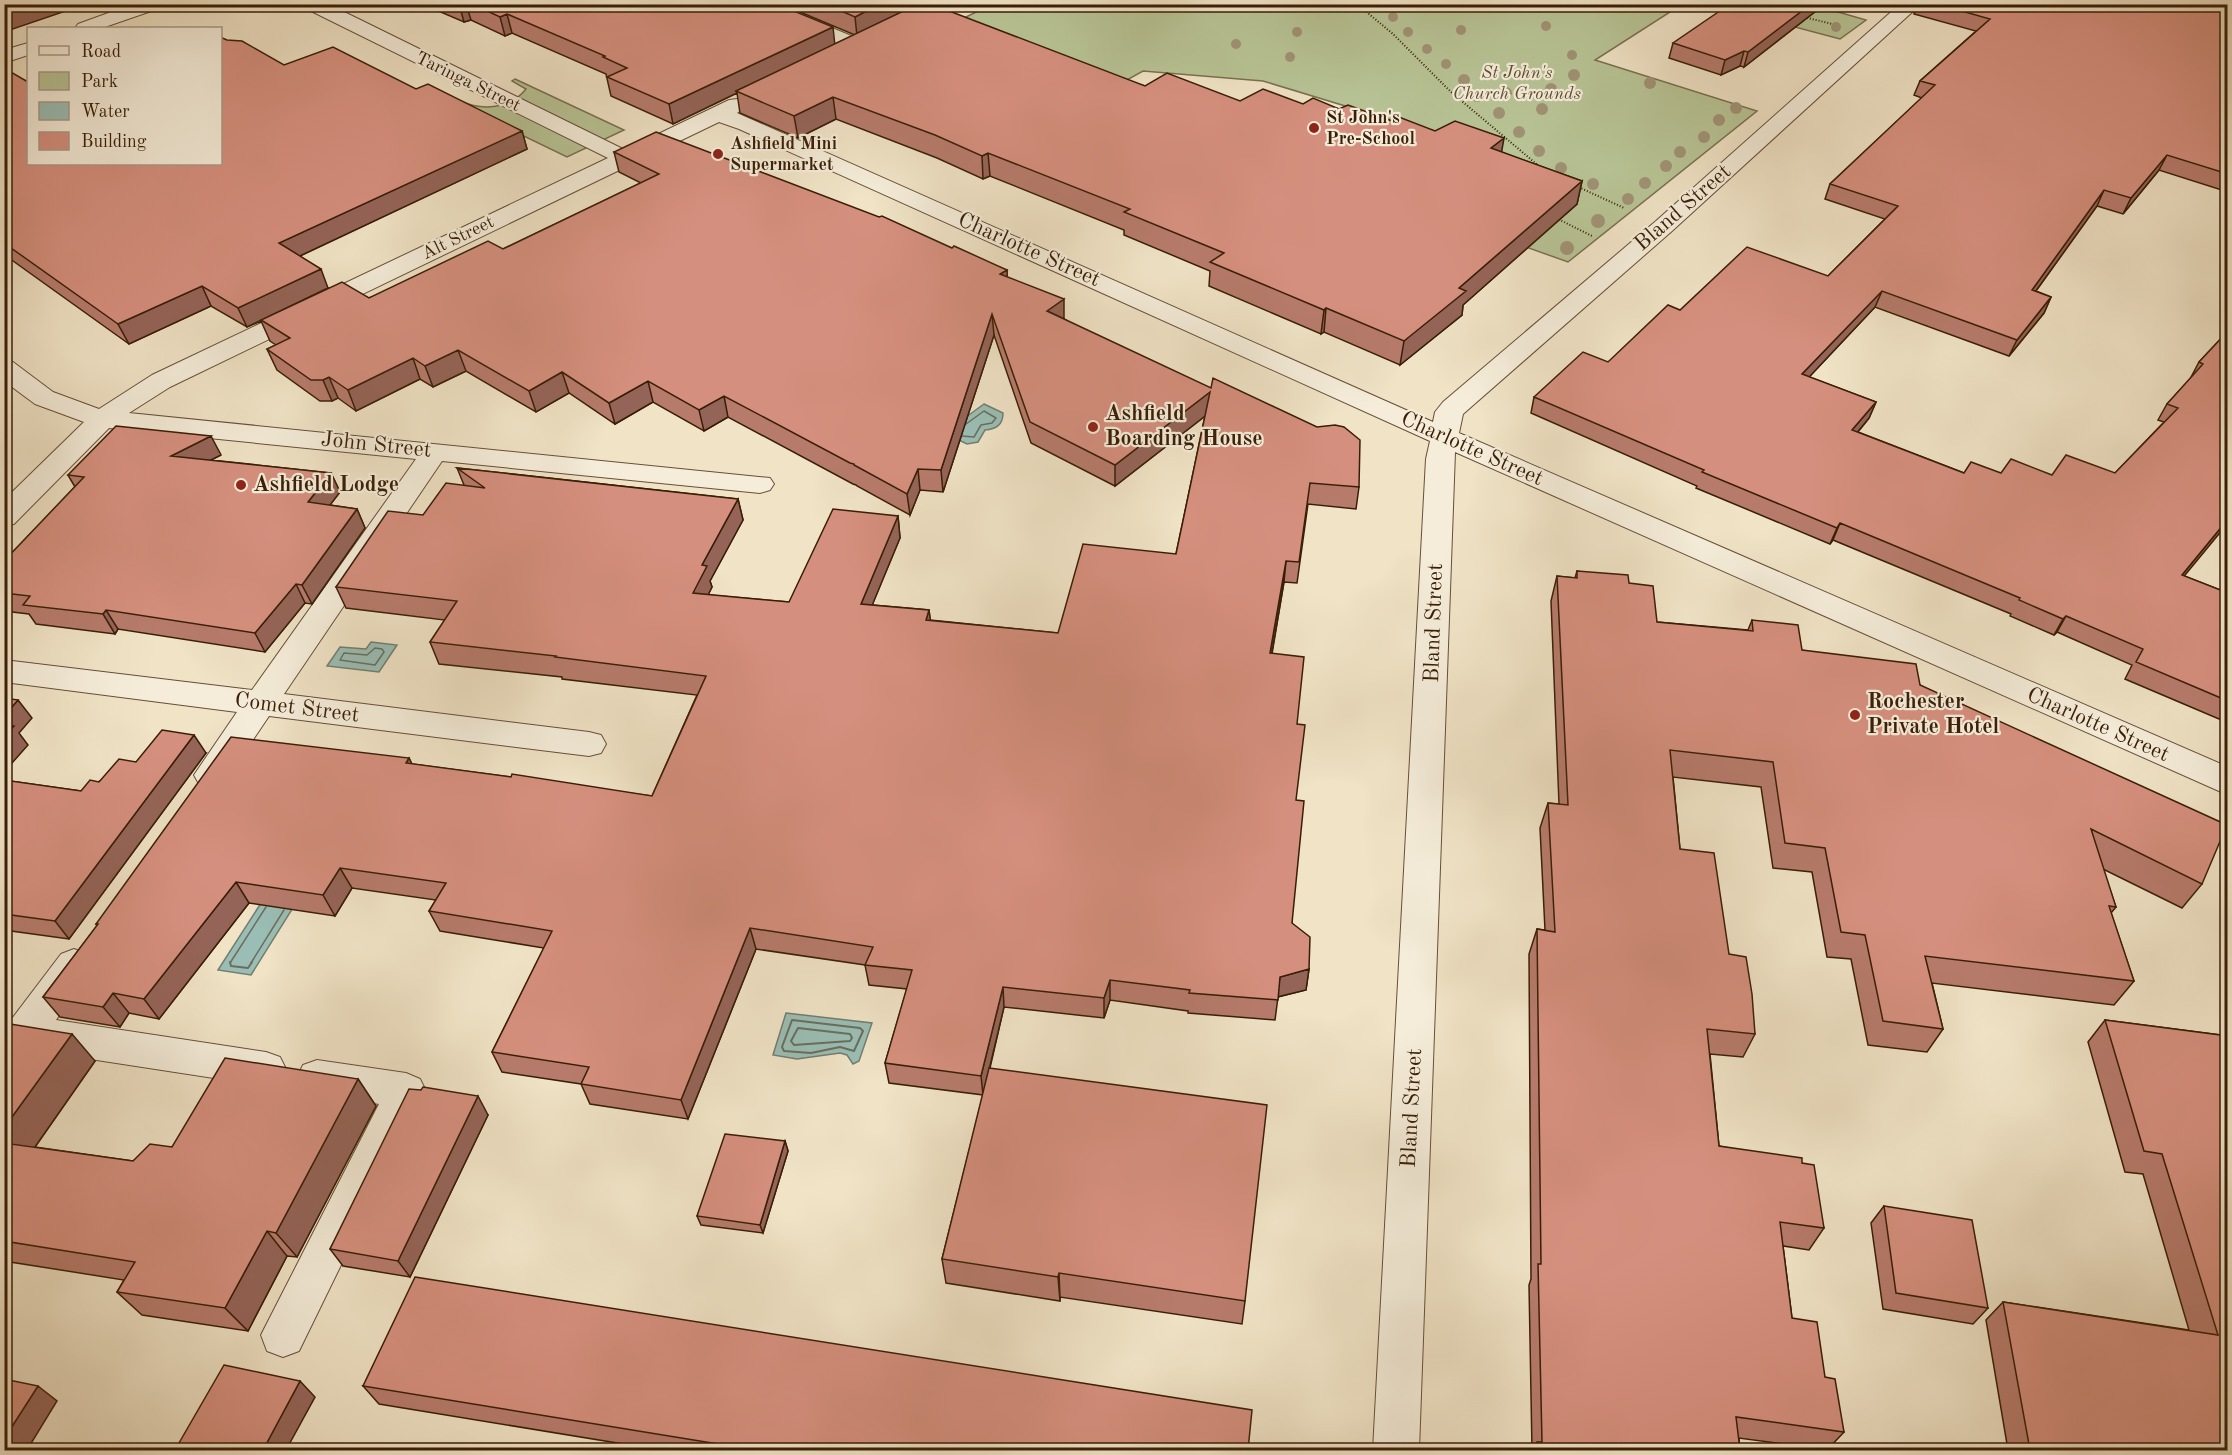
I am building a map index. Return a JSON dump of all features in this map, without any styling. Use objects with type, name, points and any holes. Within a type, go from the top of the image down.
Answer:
[{"type":"street","points":[[88,27],[153,4]]},
{"type":"street","name":"Taringa Street","points":[[312,4],[624,158]]},
{"type":"street","points":[[756,4],[859,46]]},
{"type":"street","points":[[839,56],[944,4]]},
{"type":"street","name":"Bland Street","points":[[1396,1450],[1440,459],[1449,412],[1664,226],[1912,4]]},
{"type":"street","points":[[4,57],[27,49]]},
{"type":"street","name":"Alt Street","points":[[4,517],[102,419],[161,381],[758,94]]},
{"type":"street","name":"Charlotte Street","points":[[718,114],[754,127],[1444,437],[2228,782]]},
{"type":"street","name":"John Street","points":[[4,368],[44,398],[102,419],[760,484]]},
{"type":"street","points":[[193,800],[262,704],[435,452]]},
{"type":"street","name":"Comet Street","points":[[4,671],[589,744]]},
{"type":"street","points":[[15,1030],[88,945]]},
{"type":"street","points":[[15,1030],[406,1091],[283,1335]]},
{"type":"path","points":[[1357,4],[1393,34],[1451,92],[1540,167]]},
{"type":"path","points":[[1803,17],[1834,24]]},
{"type":"path","points":[[1569,183],[1664,226]]},
{"type":"green space","name":"St John's Church Grounds","points":[[992,4],[1681,5],[1595,60],[1757,111],[1568,262],[1515,243],[1554,223],[1576,204],[1457,140],[1263,81],[1143,71],[1107,91],[944,28]]},
{"type":"green space","points":[[1712,5],[1814,5],[1866,20],[1840,39]]},
{"type":"green space","points":[[515,79],[624,130],[567,157],[456,103],[461,101],[487,107],[512,101],[526,89],[512,81]]},
{"type":"water","points":[[984,404],[1003,413],[1003,417],[998,426],[985,430],[978,442],[967,444],[944,433]]},
{"type":"water","points":[[371,642],[397,645],[379,672],[327,666],[340,647],[366,649]]},
{"type":"water","points":[[272,886],[304,890],[251,975],[218,970]]},
{"type":"water","points":[[786,1013],[872,1023],[859,1061],[853,1064],[847,1055],[840,1053],[797,1059],[773,1055]]},
{"type":"building","points":[[4,4],[25,4],[4,11]]},
{"type":"building","points":[[472,4],[777,4],[833,27],[669,104],[607,77],[627,68],[603,57],[605,56],[507,14],[500,17]]},
{"type":"building","points":[[825,4],[880,4],[855,17]]},
{"type":"building","points":[[918,4],[931,4],[1145,86],[1167,73],[1240,101],[1263,89],[1303,104],[1313,98],[1339,109],[1348,105],[1392,121],[1399,117],[1435,131],[1455,121],[1504,138],[1491,148],[1582,181],[1459,288],[1466,291],[1404,341],[1210,262],[1224,253],[1124,212],[1130,209],[988,153],[982,156],[935,135],[833,97],[794,116],[736,91]]},
{"type":"building","points":[[1730,4],[1811,4],[1748,52],[1744,51],[1725,60],[1673,43]]},
{"type":"building","points":[[1937,4],[2200,4],[2228,13],[2228,174],[2167,155],[2131,198],[2104,190],[2032,290],[2051,297],[2017,340],[1882,291],[1802,374],[1876,402],[1852,430],[1964,473],[1971,462],[2001,473],[2011,459],[2052,475],[2066,455],[2115,473],[2178,408],[2167,404],[2203,364],[2199,362],[2228,331],[2228,519],[2182,575],[2228,593],[2228,701],[2136,662],[2143,649],[2066,616],[2063,619],[2019,600],[2020,598],[1840,523],[1837,528],[1702,472],[1704,470],[1534,397],[1583,352],[1608,362],[1668,305],[1680,310],[1747,247],[1828,276],[1898,206],[1830,184],[1935,85],[1920,81],[1990,19]]},
{"type":"building","points":[[222,38],[242,41],[284,65],[333,47],[416,89],[428,84],[522,131],[279,243],[321,269],[238,308],[202,286],[118,324],[4,243],[4,68],[27,81],[27,165],[222,165]]},
{"type":"building","points":[[656,132],[879,217],[882,216],[952,248],[954,246],[1007,270],[1000,274],[1064,299],[1047,311],[1211,388],[1213,378],[1317,427],[1335,425],[1344,427],[1360,440],[1359,487],[1310,483],[1299,562],[1286,561],[1270,653],[1304,657],[1297,724],[1305,725],[1296,800],[1304,801],[1292,923],[1310,937],[1309,969],[1280,977],[1278,1000],[1189,993],[1190,990],[1110,980],[1104,998],[1003,987],[981,1076],[885,1063],[912,970],[865,965],[873,947],[750,928],[681,1100],[581,1084],[589,1067],[492,1052],[552,931],[429,911],[446,883],[340,868],[323,895],[236,882],[144,999],[113,993],[103,1007],[43,997],[231,737],[409,758],[406,763],[511,777],[512,774],[652,796],[706,676],[430,642],[457,601],[336,587],[388,511],[423,515],[446,483],[485,488],[457,468],[738,499],[702,565],[707,566],[693,593],[789,602],[833,509],[898,516],[861,604],[929,610],[926,620],[1058,633],[1083,544],[1176,554],[1210,392],[1115,465],[1030,422],[992,314],[941,470],[918,469],[907,494],[724,396],[699,410],[648,381],[609,403],[562,372],[529,391],[458,350],[425,366],[413,358],[348,390],[329,377],[323,380],[311,380],[267,349],[290,338],[261,320],[342,282],[369,298],[488,241],[503,249],[659,174],[614,152]]},
{"type":"building","points":[[116,426],[211,436],[171,456],[331,473],[308,502],[357,509],[302,585],[296,584],[255,633],[106,610],[103,614],[23,605],[30,596],[4,593],[4,561],[84,477],[68,475]]},
{"type":"building","points":[[1577,571],[1628,575],[1629,583],[1653,586],[1657,622],[1753,631],[1752,620],[1798,625],[1802,650],[1916,664],[1920,685],[2227,825],[2202,884],[2091,829],[2116,907],[2109,906],[2134,981],[1925,956],[1943,1029],[1883,1021],[1865,935],[1841,932],[1825,848],[1785,843],[1773,762],[1670,750],[1680,849],[1714,853],[1729,954],[1746,957],[1752,994],[1755,1034],[1707,1029],[1719,1146],[1802,1158],[1802,1163],[1814,1165],[1824,1228],[1780,1222],[1792,1318],[1817,1322],[1825,1377],[1835,1379],[1844,1432],[1736,1417],[1740,1450],[1537,1450],[1537,1442],[1542,1442],[1538,1264],[1541,1264],[1537,929],[1555,932],[1548,803],[1568,805],[1557,576],[1577,578]]},
{"type":"building","points":[[4,698],[18,700],[4,716]]},
{"type":"building","points":[[4,725],[14,726],[4,737]]},
{"type":"building","points":[[162,730],[194,735],[55,921],[4,914],[4,780],[81,791],[90,780],[99,782],[119,759],[136,762]]},
{"type":"building","points":[[2105,1020],[2228,1036],[2228,1450],[2030,1450],[2003,1302],[2218,1335],[2162,1154],[2144,1151]]},
{"type":"building","points":[[4,1023],[72,1034],[4,1128]]},
{"type":"building","points":[[225,1058],[358,1079],[276,1233],[267,1231],[225,1308],[117,1292],[135,1262],[4,1241],[4,1143],[133,1161],[150,1144],[172,1147]]},
{"type":"building","points":[[989,1068],[1267,1105],[1245,1301],[1059,1273],[1058,1277],[942,1259]]},
{"type":"building","points":[[423,1087],[478,1096],[398,1261],[330,1249],[409,1089],[421,1090]]},
{"type":"building","points":[[725,1134],[785,1141],[760,1225],[697,1216]]},
{"type":"building","points":[[1884,1206],[1972,1220],[1988,1308],[1896,1293]]},
{"type":"building","points":[[415,1277],[1252,1410],[1248,1450],[755,1450],[363,1386]]},
{"type":"building","points":[[224,1365],[300,1381],[263,1450],[175,1450]]},
{"type":"building","points":[[4,1379],[38,1386],[4,1439]]},
{"type":"place","name":"St John's Pre-School","points":[[1314,128]]},
{"type":"place","name":"Ashfield Mini Supermarket","points":[[718,154]]},
{"type":"place","name":"Ashfield Boarding House","points":[[1093,427]]},
{"type":"place","name":"Ashfield Lodge","points":[[241,485]]},
{"type":"place","name":"Rochester Private Hotel","points":[[1855,715]]}]
